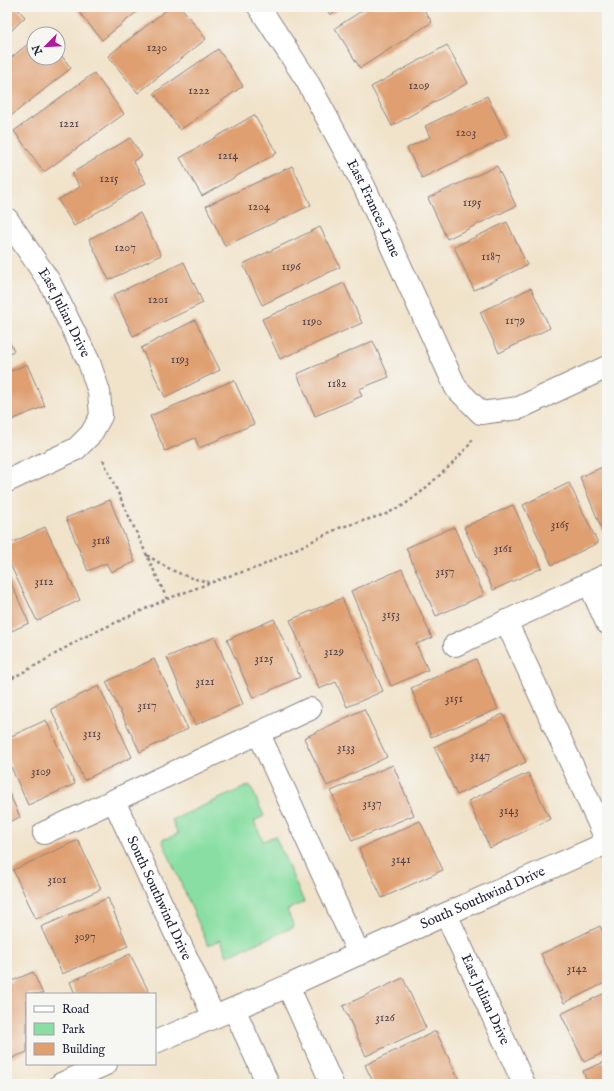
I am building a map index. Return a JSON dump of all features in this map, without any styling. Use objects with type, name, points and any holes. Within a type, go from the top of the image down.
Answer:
[{"type":"street","name":"East Frances Lane","points":[[258,7],[306,79],[364,186],[456,388],[481,413]]},
{"type":"street","name":"East Julian Drive","points":[[7,219],[49,281],[88,362],[99,392],[101,416],[90,434],[76,449],[7,481]]},
{"type":"street","points":[[481,413],[519,408],[607,367]]},
{"type":"street","points":[[455,645],[598,579],[607,623]]},
{"type":"street","name":"South Southwind Drive","points":[[156,1042],[288,986],[607,842],[506,621]]},
{"type":"street","points":[[44,833],[310,710]]},
{"type":"street","points":[[259,734],[359,954]]},
{"type":"street","name":"South Southwind Drive","points":[[114,801],[214,1017]]},
{"type":"street","name":"East Julian Drive","points":[[446,914],[524,1084]]},
{"type":"street","points":[[288,986],[332,1084]]},
{"type":"street","points":[[234,1009],[268,1084]]},
{"type":"street","points":[[61,1084],[104,1065]]},
{"type":"path","points":[[7,681],[82,638],[167,599],[211,582],[259,567],[339,528],[386,514],[404,505],[452,464],[470,444],[476,433],[481,413]]},
{"type":"path","points":[[100,455],[167,599]]},
{"type":"path","points":[[146,555],[168,568],[193,579],[211,582]]},
{"type":"green space","points":[[250,785],[264,816],[254,821],[263,841],[275,836],[304,902],[287,910],[294,927],[227,956],[221,940],[208,945],[162,840],[178,834],[172,820]]},
{"type":"building","points":[[7,7],[16,7],[25,17],[7,35]]},
{"type":"building","points":[[75,7],[143,7],[102,40]]},
{"type":"building","points":[[170,7],[181,7],[206,39],[138,93],[108,56]]},
{"type":"building","points":[[325,7],[342,7],[330,15]]},
{"type":"building","points":[[368,7],[422,7],[432,22],[360,68],[335,28]]},
{"type":"building","points":[[447,45],[468,83],[392,126],[371,87]]},
{"type":"building","points":[[26,46],[26,66],[66,66],[66,61],[71,68],[7,119],[7,61]]},
{"type":"building","points":[[218,49],[243,86],[180,130],[154,93]]},
{"type":"building","points":[[94,73],[124,114],[44,172],[14,131]]},
{"type":"building","points":[[487,96],[507,137],[422,178],[407,148],[430,137],[425,126]]},
{"type":"building","points":[[254,115],[277,153],[202,196],[180,158]]},
{"type":"building","points":[[130,138],[142,156],[133,161],[146,183],[74,226],[58,200],[80,187],[72,173]]},
{"type":"building","points":[[292,166],[311,205],[225,246],[206,206]]},
{"type":"building","points":[[497,166],[516,206],[447,239],[428,198]]},
{"type":"building","points":[[140,213],[161,255],[109,280],[89,239]]},
{"type":"building","points":[[507,222],[527,265],[474,290],[454,247]]},
{"type":"building","points":[[320,227],[340,267],[262,305],[243,264]]},
{"type":"building","points":[[184,262],[203,303],[133,336],[113,295]]},
{"type":"building","points":[[344,283],[362,323],[280,359],[262,319]]},
{"type":"building","points":[[531,288],[550,328],[499,353],[480,312]]},
{"type":"building","points":[[195,320],[220,370],[165,397],[141,348]]},
{"type":"building","points":[[7,336],[14,351],[7,354]]},
{"type":"building","points":[[373,341],[389,377],[359,389],[362,396],[315,416],[297,374]]},
{"type":"building","points":[[27,364],[45,406],[7,422],[7,373]]},
{"type":"building","points":[[234,380],[254,424],[199,448],[195,438],[165,451],[150,416]]},
{"type":"building","points":[[607,465],[607,538],[606,539],[580,477]]},
{"type":"building","points":[[569,483],[598,543],[552,565],[523,505]]},
{"type":"building","points":[[110,500],[135,562],[111,572],[106,563],[88,571],[66,518]]},
{"type":"building","points":[[513,505],[542,568],[493,590],[464,527]]},
{"type":"building","points":[[45,527],[80,600],[37,621],[9,562],[7,545]]},
{"type":"building","points":[[454,527],[484,595],[436,616],[406,548]]},
{"type":"building","points":[[402,569],[432,638],[416,644],[428,670],[391,686],[351,591]]},
{"type":"building","points":[[7,574],[29,623],[7,633]]},
{"type":"building","points":[[342,598],[383,691],[347,707],[336,682],[319,689],[290,620]]},
{"type":"building","points":[[274,619],[300,677],[253,698],[227,640]]},
{"type":"building","points":[[215,637],[243,704],[195,725],[167,657]]},
{"type":"building","points":[[154,659],[188,729],[140,752],[106,682]]},
{"type":"building","points":[[476,659],[498,709],[431,737],[411,688]]},
{"type":"building","points":[[99,686],[132,757],[84,780],[51,709]]},
{"type":"building","points":[[364,709],[387,757],[327,786],[304,738]]},
{"type":"building","points":[[503,714],[526,762],[457,795],[434,747]]},
{"type":"building","points":[[46,720],[75,784],[28,805],[7,758],[7,738]]},
{"type":"building","points":[[393,765],[414,815],[352,841],[331,791]]},
{"type":"building","points":[[528,773],[550,819],[490,848],[468,801]]},
{"type":"building","points":[[7,788],[20,817],[7,823]]},
{"type":"building","points":[[420,821],[443,870],[382,898],[359,849]]},
{"type":"building","points":[[78,840],[101,889],[36,919],[13,870]]},
{"type":"building","points":[[7,844],[11,852],[7,854]]},
{"type":"building","points":[[108,898],[128,946],[62,974],[41,927]]},
{"type":"building","points":[[600,926],[607,940],[607,982],[564,1003],[541,954]]},
{"type":"building","points":[[130,954],[150,993],[75,993],[70,982]]},
{"type":"building","points":[[33,972],[43,993],[26,993],[26,1052],[12,1058],[7,1046],[7,983]]},
{"type":"building","points":[[403,978],[426,1028],[366,1056],[343,1006]]},
{"type":"building","points":[[607,992],[607,1051],[584,1062],[561,1014]]},
{"type":"building","points":[[436,1031],[459,1080],[449,1084],[374,1084],[365,1065]]},
{"type":"building","points":[[607,1061],[607,1084],[588,1084],[583,1071]]}]
